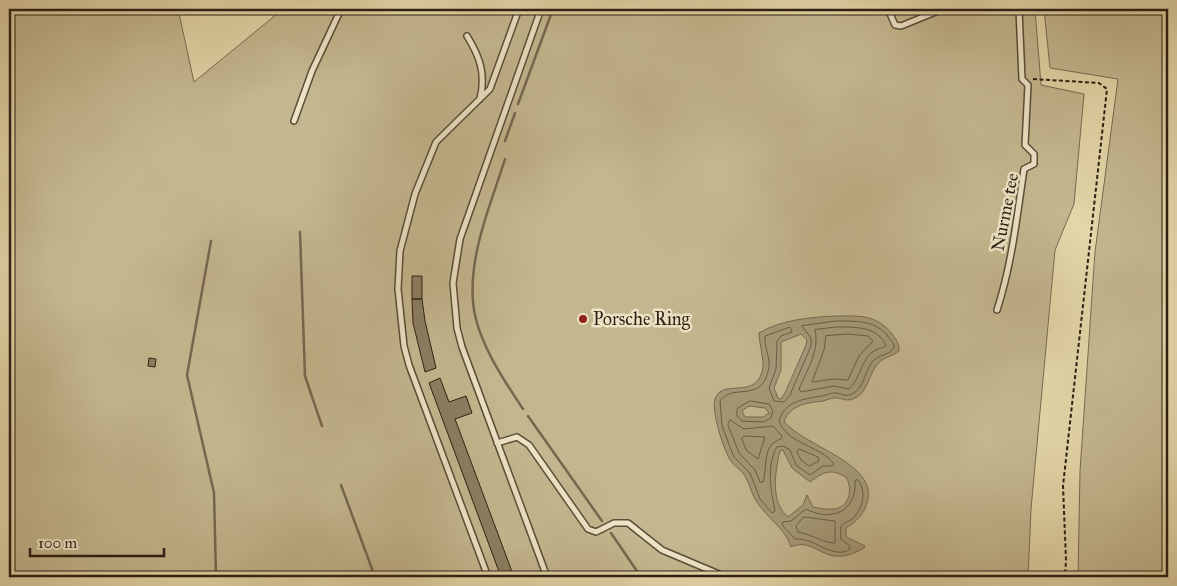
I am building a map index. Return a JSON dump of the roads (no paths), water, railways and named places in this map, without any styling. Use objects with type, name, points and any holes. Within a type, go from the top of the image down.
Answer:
[{"type":"lane","points":[[294,121],[312,71],[341,9]]},
{"type":"lane","points":[[488,577],[409,365],[404,346],[398,289],[400,251],[406,226],[433,147],[479,102],[494,80],[519,9]]},
{"type":"lane","points":[[541,9],[460,239],[453,283],[457,328],[462,347],[547,577]]},
{"type":"lane","points":[[888,9],[895,25],[901,26],[943,9]]},
{"type":"lane","name":"Nurme tee","points":[[997,310],[1004,288],[1013,245],[1024,169],[1034,164],[1034,154],[1025,144],[1028,85],[1022,79],[1019,9]]},
{"type":"lane","points":[[467,36],[478,53],[482,66],[483,85],[479,102]]},
{"type":"lane","points":[[497,443],[518,438],[529,446],[588,529],[596,532],[614,523],[628,523],[662,550],[726,577]]},
{"type":"water","points":[[826,316],[860,316],[874,320],[886,327],[899,348],[899,351],[879,362],[865,389],[858,397],[848,400],[833,398],[800,405],[787,415],[784,421],[806,439],[851,466],[862,477],[868,489],[867,503],[864,511],[846,528],[846,537],[865,546],[850,554],[839,556],[830,555],[808,545],[791,547],[781,529],[757,502],[745,476],[728,456],[719,431],[714,404],[719,393],[725,390],[747,387],[754,384],[760,378],[763,364],[759,333],[786,322]],"holes":[[[801,334],[807,340],[806,345],[781,399],[778,398],[774,388],[781,370],[781,342]],[[749,406],[765,408],[769,413],[763,417],[745,417],[742,411]],[[783,450],[792,468],[810,482],[827,472],[846,477],[849,497],[844,505],[831,509],[813,507],[807,495],[803,505],[788,517],[782,511],[776,495],[775,486],[780,451]]]},
{"type":"waterway","points":[[518,104],[553,9]]},
{"type":"waterway","points":[[505,141],[515,113]]},
{"type":"waterway","points":[[505,159],[482,229],[474,265],[473,302],[475,316],[485,344],[499,372],[523,409]]},
{"type":"waterway","points":[[300,232],[305,376],[322,426]]},
{"type":"waterway","points":[[211,241],[187,375],[214,493],[216,577]]},
{"type":"waterway","points":[[528,416],[602,521]]},
{"type":"waterway","points":[[341,485],[375,577]]},
{"type":"waterway","points":[[611,533],[641,577]]},
{"type":"place","name":"Porsche Ring","points":[[583,319]]}]
